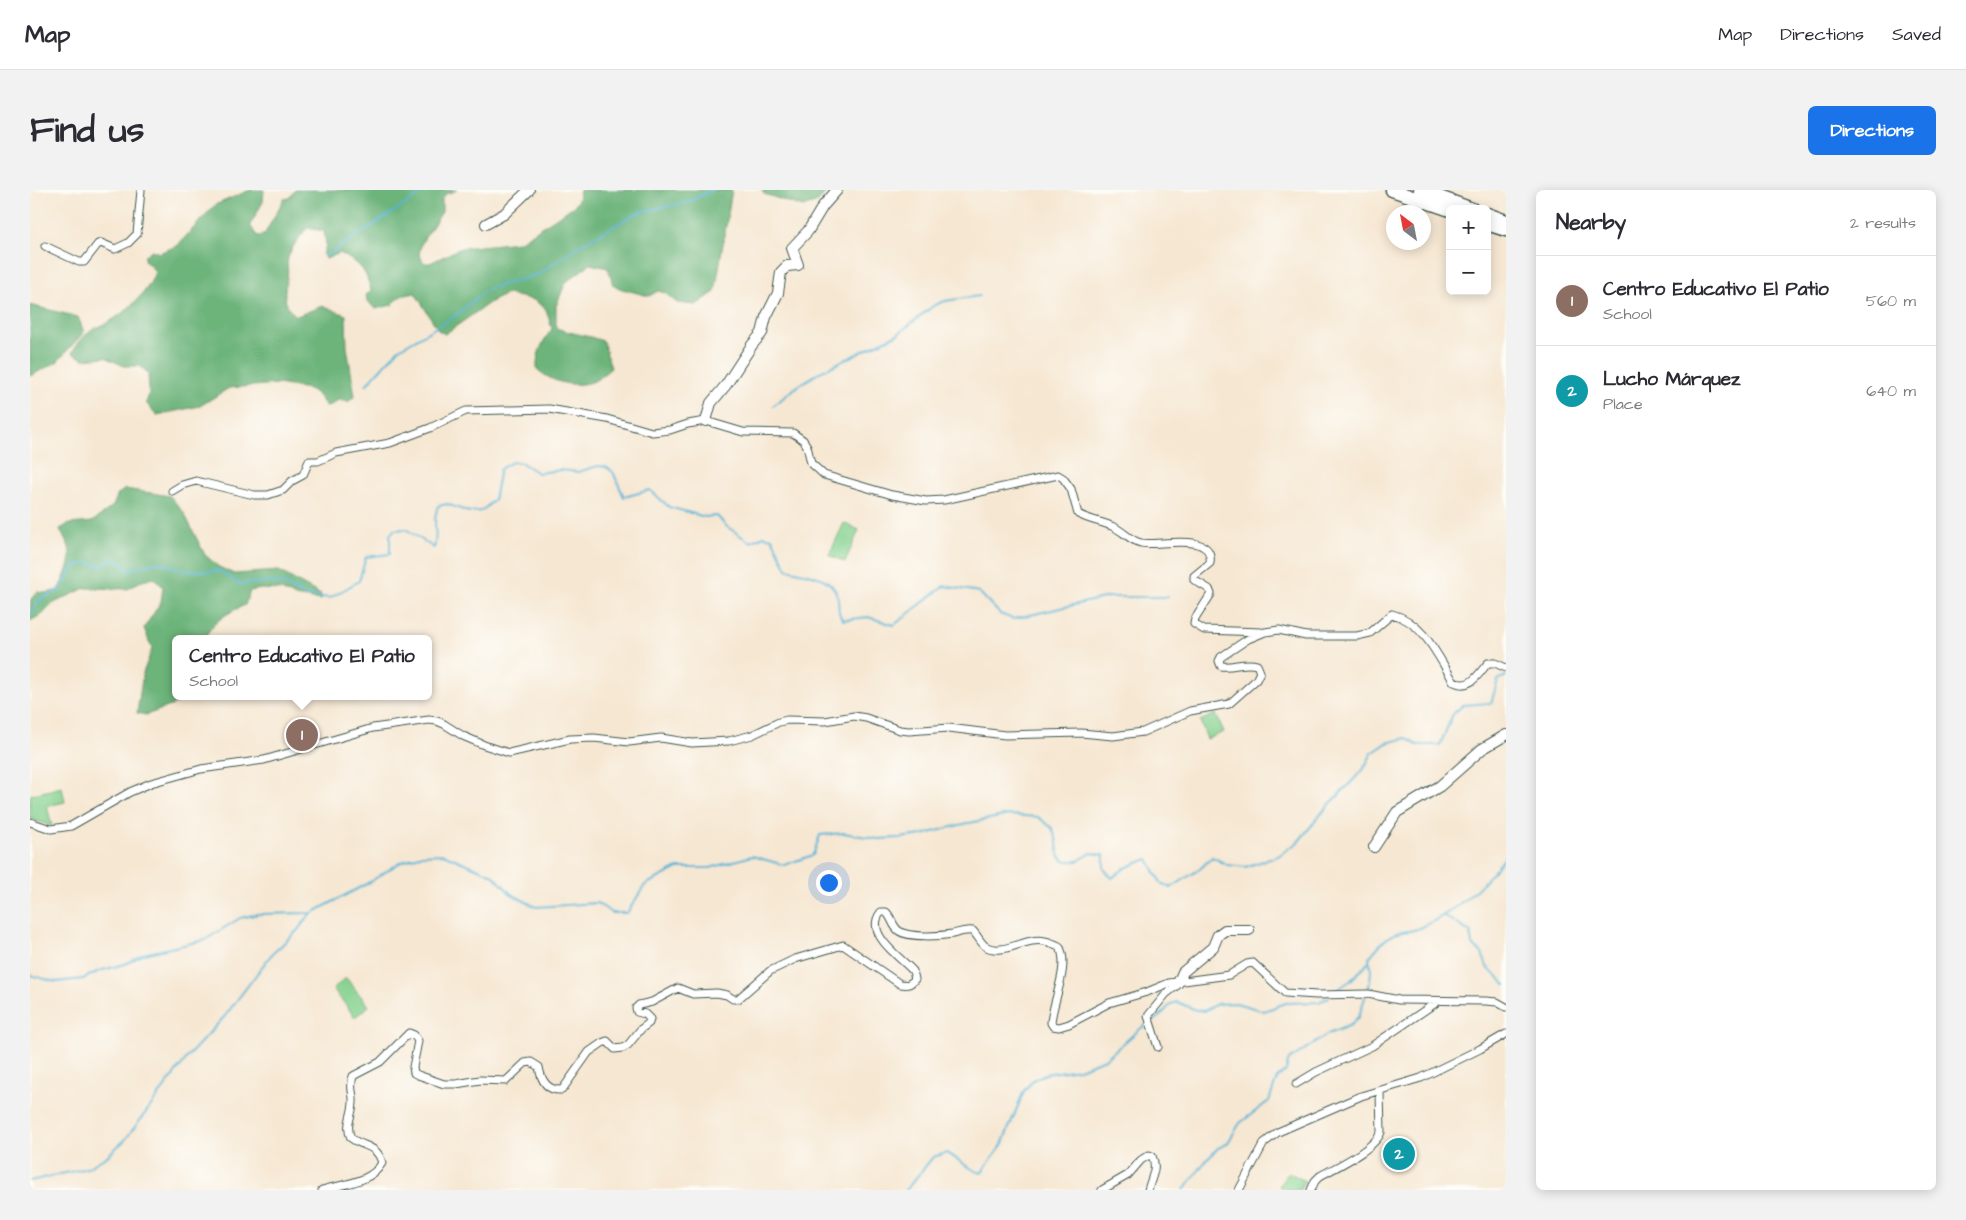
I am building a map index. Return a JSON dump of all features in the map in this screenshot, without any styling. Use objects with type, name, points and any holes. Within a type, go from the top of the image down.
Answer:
[{"type":"highway","points":[[1392,190],[1446,209]]},
{"type":"highway","points":[[1420,190],[1461,205]]},
{"type":"highway","points":[[1491,215],[1506,221]]},
{"type":"highway","points":[[1491,225],[1506,230]]},
{"type":"street","points":[[46,246],[65,257],[84,262],[98,244],[101,243],[115,249],[128,243],[137,234],[142,190]]},
{"type":"street","points":[[486,224],[504,214],[529,190]]},
{"type":"street","points":[[706,421],[711,403],[726,385],[762,333],[766,317],[778,293],[781,272],[787,266],[798,265],[792,248],[808,231],[823,206],[837,190]]},
{"type":"street","points":[[172,492],[182,485],[196,482],[254,495],[268,495],[283,490],[292,481],[303,475],[309,461],[318,461],[336,453],[390,443],[430,428],[466,411],[549,408],[608,419],[652,432],[670,430],[706,421],[743,432],[793,433],[803,440],[807,446],[811,463],[824,475],[892,495],[926,501],[944,500],[1058,475],[1063,478],[1071,489],[1078,514],[1083,517],[1114,527],[1138,543],[1185,542],[1198,544],[1206,549],[1209,554],[1210,563],[1194,576],[1194,580],[1209,589],[1211,594],[1195,619],[1194,624],[1204,630],[1265,632],[1279,630],[1306,636],[1357,636],[1370,633],[1392,614],[1415,625],[1437,652],[1454,682],[1459,685],[1468,684],[1474,680],[1488,663],[1495,663],[1506,668]]},
{"type":"street","points":[[30,822],[51,828],[71,826],[130,792],[151,783],[201,769],[264,760],[374,728],[429,720],[444,724],[484,746],[509,753],[570,739],[594,738],[628,742],[661,738],[692,743],[729,741],[752,735],[787,720],[825,721],[854,716],[909,731],[948,728],[1012,735],[1078,733],[1113,736],[1131,734],[1143,732],[1190,711],[1229,704],[1256,680],[1260,672],[1257,666],[1252,664],[1230,667],[1221,666],[1219,661],[1248,639],[1265,632]]},
{"type":"street","points":[[1374,847],[1397,812],[1440,786],[1482,749],[1506,735]]},
{"type":"street","points":[[322,1190],[360,1180],[378,1169],[382,1163],[379,1155],[372,1147],[357,1143],[348,1133],[347,1124],[353,1105],[350,1085],[353,1076],[380,1062],[409,1033],[418,1040],[413,1067],[414,1073],[418,1075],[444,1084],[480,1080],[506,1081],[525,1063],[531,1062],[539,1068],[541,1080],[557,1090],[562,1090],[589,1052],[607,1041],[615,1049],[623,1048],[649,1023],[650,1019],[648,1017],[637,1012],[636,1008],[639,1005],[652,1002],[678,988],[692,994],[717,993],[738,999],[770,971],[794,959],[843,945],[900,984],[911,984],[914,980],[914,971],[888,948],[878,932],[878,919],[882,912],[890,915],[895,928],[904,934],[952,934],[968,930],[972,931],[986,946],[992,948],[1010,947],[1034,941],[1045,941],[1059,946],[1063,958],[1058,998],[1051,1020],[1053,1026],[1059,1027],[1109,1003],[1179,981],[1229,974],[1247,964],[1253,963],[1285,993],[1317,995],[1367,994],[1398,1000],[1437,1002],[1486,1001],[1497,1002],[1506,1006]]},
{"type":"street","points":[[1158,1047],[1148,1016],[1166,994],[1179,984],[1183,972],[1213,947],[1218,935],[1225,930],[1249,930]]},
{"type":"street","points":[[1296,1084],[1316,1072],[1372,1046],[1437,1002]]},
{"type":"street","points":[[1239,1190],[1259,1150],[1270,1138],[1297,1123],[1361,1096],[1375,1091],[1380,1092],[1421,1078],[1506,1034]]},
{"type":"street","points":[[1311,1190],[1315,1181],[1320,1176],[1360,1152],[1379,1136],[1380,1092]]},
{"type":"street","points":[[1102,1190],[1128,1175],[1149,1155],[1155,1161],[1154,1173],[1148,1190]]},
{"type":"green space","points":[[250,190],[264,190],[263,202],[250,225],[257,236],[264,235],[284,199],[289,198],[295,190],[457,190],[446,194],[442,198],[442,212],[422,242],[419,254],[424,263],[430,263],[461,248],[519,242],[574,206],[578,200],[580,190],[732,190],[715,292],[696,305],[677,303],[665,293],[658,291],[649,296],[622,289],[613,285],[608,268],[590,264],[566,282],[556,306],[556,328],[603,341],[611,368],[592,382],[585,384],[563,383],[543,374],[537,369],[541,348],[552,329],[546,309],[534,300],[507,294],[492,301],[445,334],[439,331],[415,293],[401,296],[392,305],[375,309],[367,300],[366,295],[371,290],[366,276],[360,267],[340,253],[326,259],[323,255],[326,245],[324,231],[307,228],[289,254],[285,289],[286,304],[297,316],[322,306],[346,315],[347,347],[355,396],[348,402],[338,400],[326,406],[317,394],[309,389],[277,384],[229,388],[200,406],[157,415],[146,403],[149,394],[148,373],[140,366],[124,366],[105,357],[84,359],[72,353],[86,334],[116,318],[149,286],[155,271],[144,260],[145,255],[152,250],[159,253],[177,246],[215,205]]},
{"type":"green space","points":[[762,190],[827,190],[818,202],[803,207],[764,194]]},
{"type":"green space","points":[[30,305],[78,317],[84,332],[57,362],[30,376]]},
{"type":"green space","points":[[125,489],[170,496],[184,513],[205,555],[219,567],[234,574],[279,571],[321,595],[322,599],[294,596],[281,590],[261,589],[250,591],[245,605],[222,618],[206,635],[172,635],[172,700],[178,700],[176,704],[146,715],[137,713],[143,673],[152,649],[144,628],[161,602],[163,587],[154,578],[139,582],[128,589],[85,588],[54,603],[43,614],[30,621],[31,599],[37,592],[47,593],[58,590],[67,569],[70,552],[60,529],[69,524],[92,522],[113,506],[118,494]]},
{"type":"green space","points":[[844,523],[859,530],[845,562],[829,555]]},
{"type":"green space","points":[[1216,714],[1224,732],[1207,739],[1200,721]]},
{"type":"green space","points":[[62,787],[65,802],[47,806],[52,826],[30,819],[30,795]]},
{"type":"green space","points":[[346,978],[369,1006],[355,1017],[333,989]]},
{"type":"green space","points":[[1288,1172],[1305,1181],[1300,1190],[1287,1190],[1279,1186]]},
{"type":"waterway","points":[[326,256],[427,190]]},
{"type":"waterway","points":[[366,385],[399,349],[452,318],[488,289],[539,274],[578,246],[639,212],[688,202],[712,190]]},
{"type":"waterway","points":[[773,406],[799,385],[822,371],[898,334],[933,306],[945,301],[979,296]]},
{"type":"waterway","points":[[30,615],[40,599],[60,590],[74,566],[87,562],[101,566],[112,559],[119,561],[128,570],[157,562],[188,571],[220,571],[239,584],[267,582],[284,584],[304,595],[330,598],[359,581],[366,557],[390,554],[390,535],[394,530],[406,529],[434,548],[436,538],[435,518],[438,506],[447,504],[469,512],[482,511],[494,500],[500,469],[512,462],[522,463],[538,473],[561,470],[578,472],[598,466],[606,467],[613,472],[624,497],[650,490],[669,507],[705,517],[717,516],[726,526],[750,542],[764,536],[772,538],[787,569],[810,574],[831,584],[838,598],[839,612],[843,620],[868,617],[894,625],[944,586],[979,592],[1000,614],[1013,619],[1108,597],[1168,597]]},
{"type":"waterway","points":[[30,975],[56,982],[83,979],[99,971],[125,964],[144,954],[205,940],[240,918],[258,914],[312,913],[370,882],[399,863],[422,855],[443,854],[493,875],[511,894],[536,907],[597,903],[612,913],[627,913],[645,885],[678,868],[710,868],[752,856],[784,865],[813,855],[820,835],[844,833],[878,839],[900,838],[922,835],[1009,815],[1038,817],[1052,828],[1057,841],[1058,854],[1064,861],[1078,861],[1091,853],[1104,855],[1104,869],[1112,878],[1125,868],[1148,859],[1161,883],[1171,888],[1201,868],[1212,857],[1228,865],[1245,867],[1278,856],[1298,842],[1326,808],[1363,770],[1372,753],[1387,743],[1406,738],[1417,745],[1440,745],[1453,714],[1463,705],[1491,703],[1498,680],[1506,676]]},
{"type":"waterway","points":[[1184,1190],[1218,1148],[1227,1144],[1240,1123],[1269,1101],[1277,1078],[1286,1071],[1289,1060],[1328,1034],[1351,1025],[1359,1016],[1370,982],[1369,958],[1380,944],[1394,934],[1420,928],[1446,914],[1478,888],[1506,856]]},
{"type":"waterway","points":[[30,1181],[87,1168],[106,1157],[125,1140],[189,1055],[225,1016],[271,955],[297,931],[311,913]]},
{"type":"waterway","points":[[1444,916],[1470,932],[1472,945],[1482,953],[1487,967],[1506,985]]},
{"type":"waterway","points":[[1334,992],[1350,981],[1369,962]]},
{"type":"waterway","points":[[906,1190],[933,1157],[946,1153],[981,1173],[1002,1145],[1024,1091],[1033,1080],[1045,1074],[1079,1069],[1105,1059],[1140,1029],[1160,1016],[1171,1004],[1177,1002],[1196,1010],[1204,1011],[1217,1004],[1236,1003],[1264,1011],[1286,1003],[1319,1002],[1329,997]]},
{"type":"place","name":"Centro Educativo El Patio","points":[[302,735]]},
{"type":"place","name":"Lucho Márquez","points":[[1399,1154]]}]
